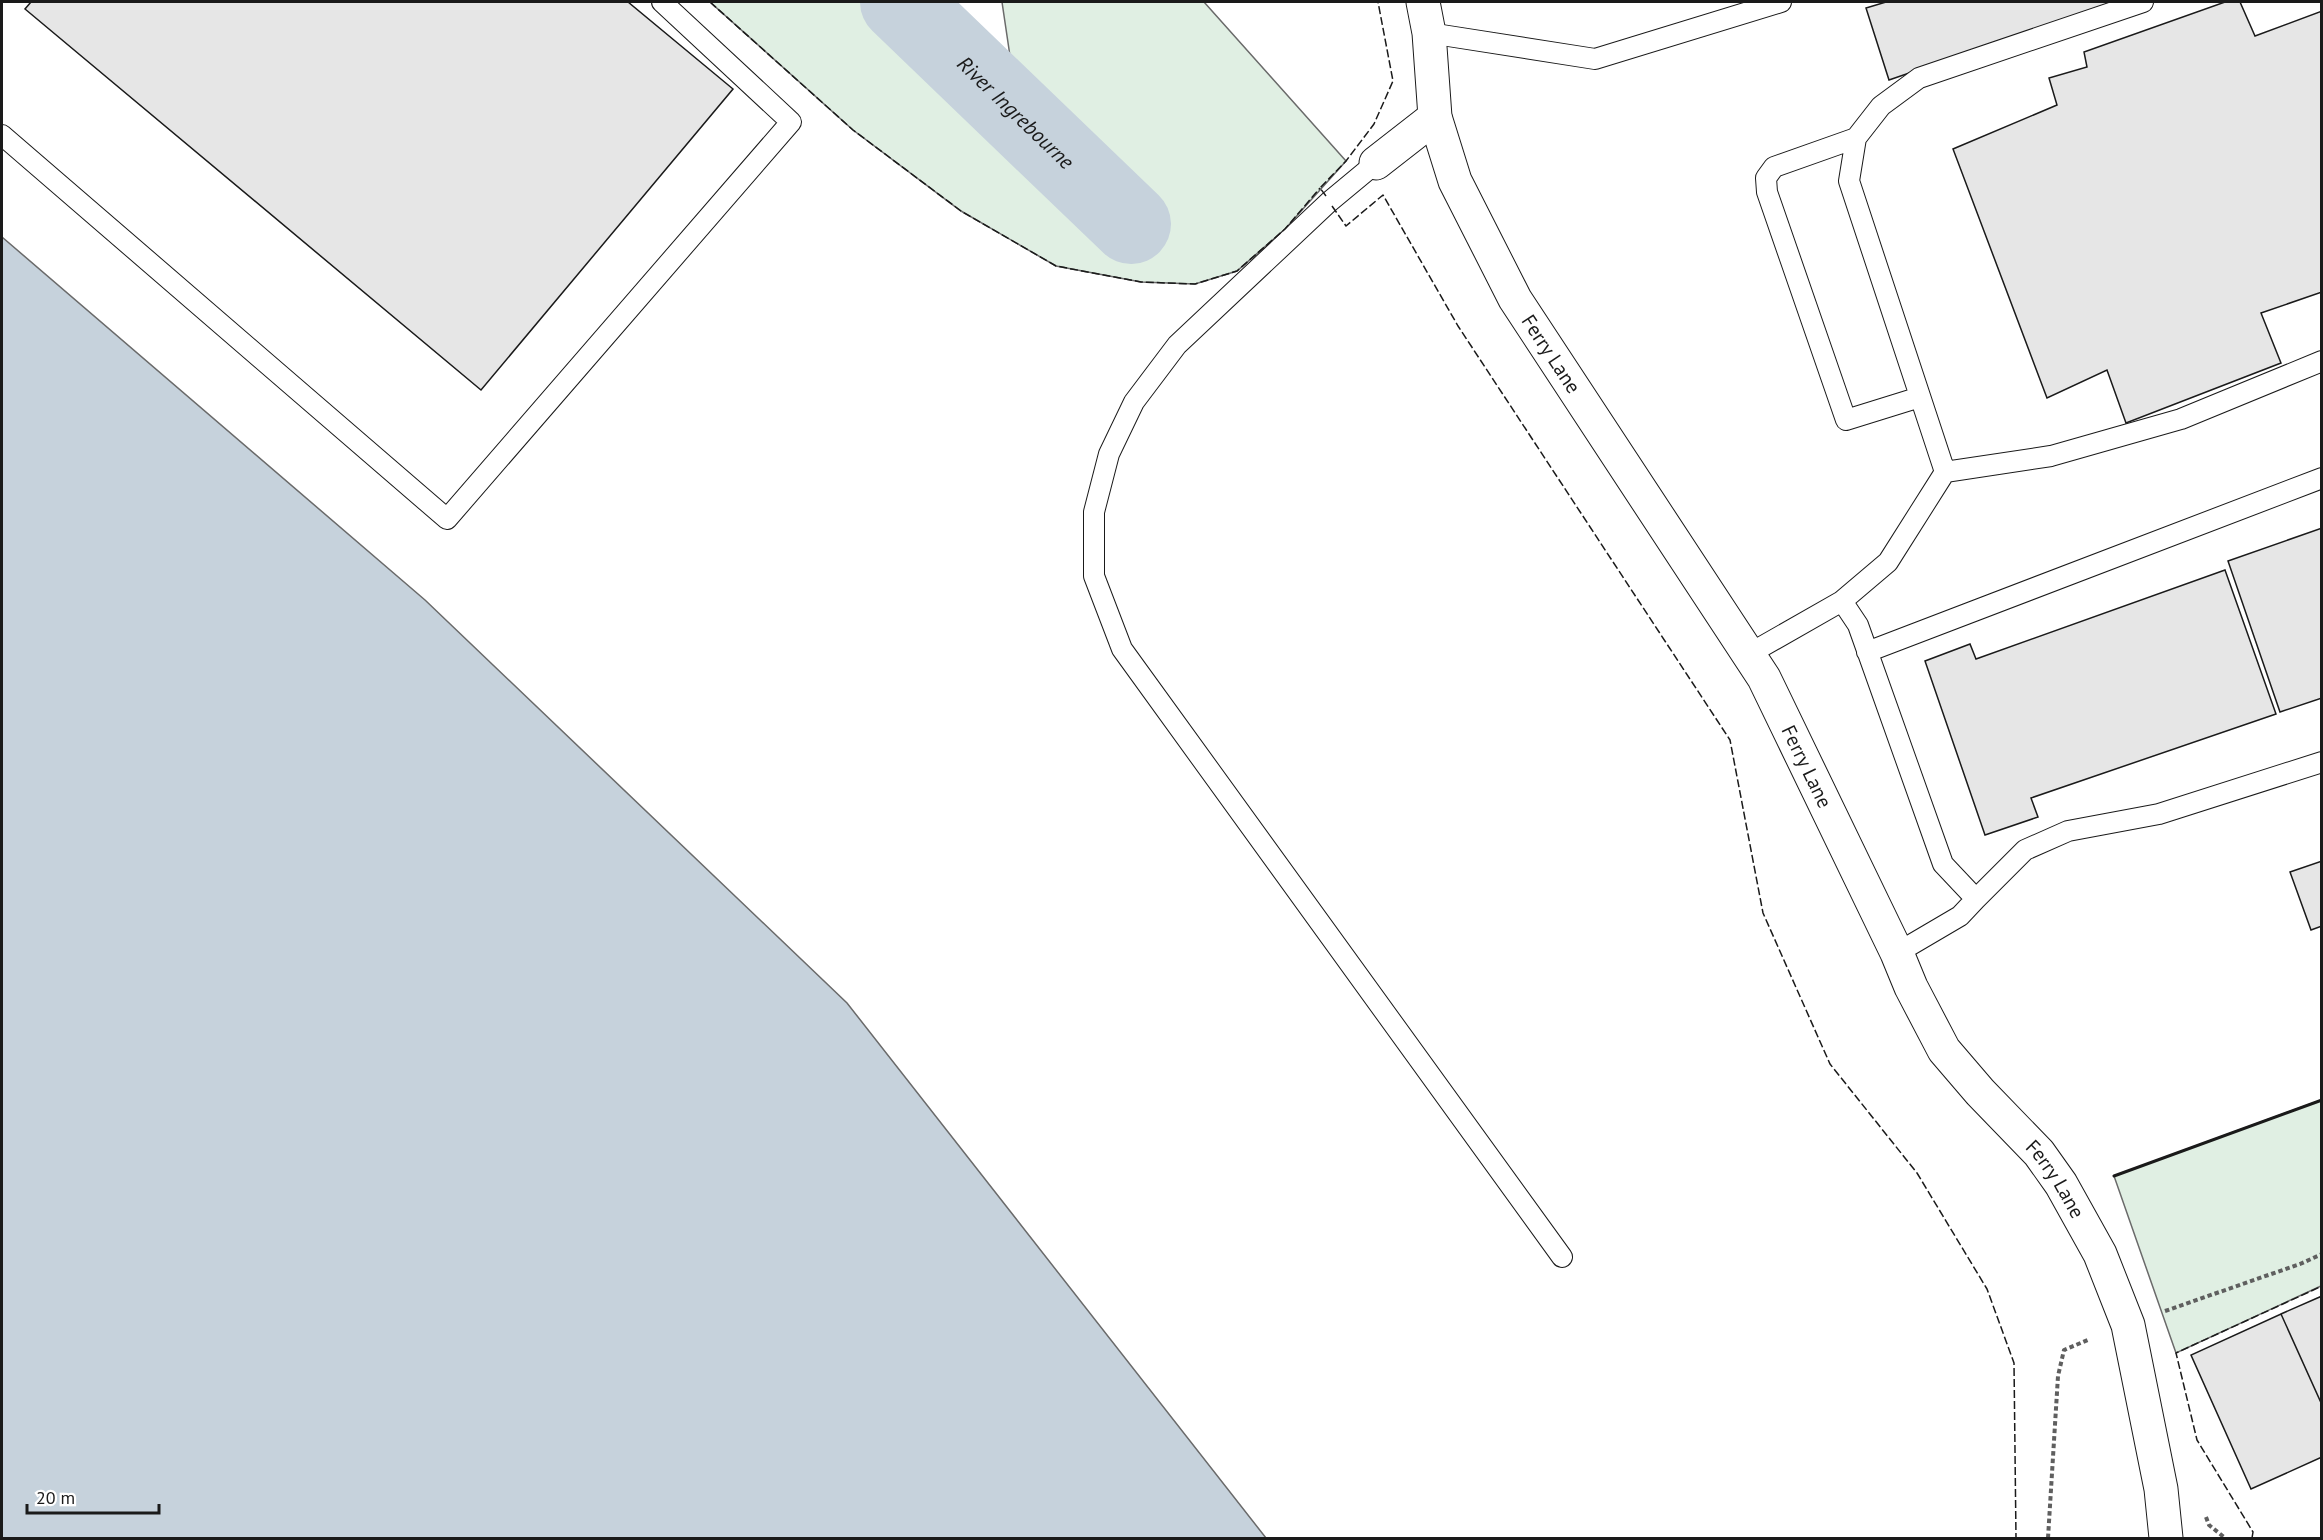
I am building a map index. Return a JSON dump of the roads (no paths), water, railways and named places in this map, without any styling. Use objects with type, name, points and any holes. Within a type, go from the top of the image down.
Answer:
[{"type":"street","name":"Ferry Lane","points":[[1426,17],[1435,117],[1455,182],[1515,299],[1764,678],[1897,953],[1911,987],[1944,1050],[1980,1092],[2039,1153],[2061,1184],[2100,1254],[2128,1325],[2161,1489],[2166,1539]]},
{"type":"street","points":[[1376,163],[1435,117]]},
{"type":"lane","points":[[2,135],[447,519],[791,122],[662,2]]},
{"type":"lane","points":[[1426,17],[1595,59],[1781,2]]},
{"type":"lane","points":[[1945,472],[1849,181],[1856,138],[1881,106],[1918,78],[2144,2]]},
{"type":"lane","points":[[1856,138],[1774,167],[1766,178],[1767,192],[1846,420],[1920,397]]},
{"type":"lane","points":[[1376,163],[1329,202],[1177,345],[1134,402],[1109,454],[1094,512],[1095,576],[1122,649],[1562,1257]]},
{"type":"lane","points":[[1749,654],[1842,600],[1888,562],[1945,472],[2051,456],[2181,419],[2322,361]]},
{"type":"lane","points":[[1867,652],[2322,478]]},
{"type":"lane","points":[[1842,600],[1857,625],[1943,864],[1976,899]]},
{"type":"lane","points":[[1897,953],[1960,916],[2025,850],[2068,831],[2159,814],[2322,762]]},
{"type":"waterway","name":"River Ingrebourne","points":[[900,2],[1131,224]]}]
